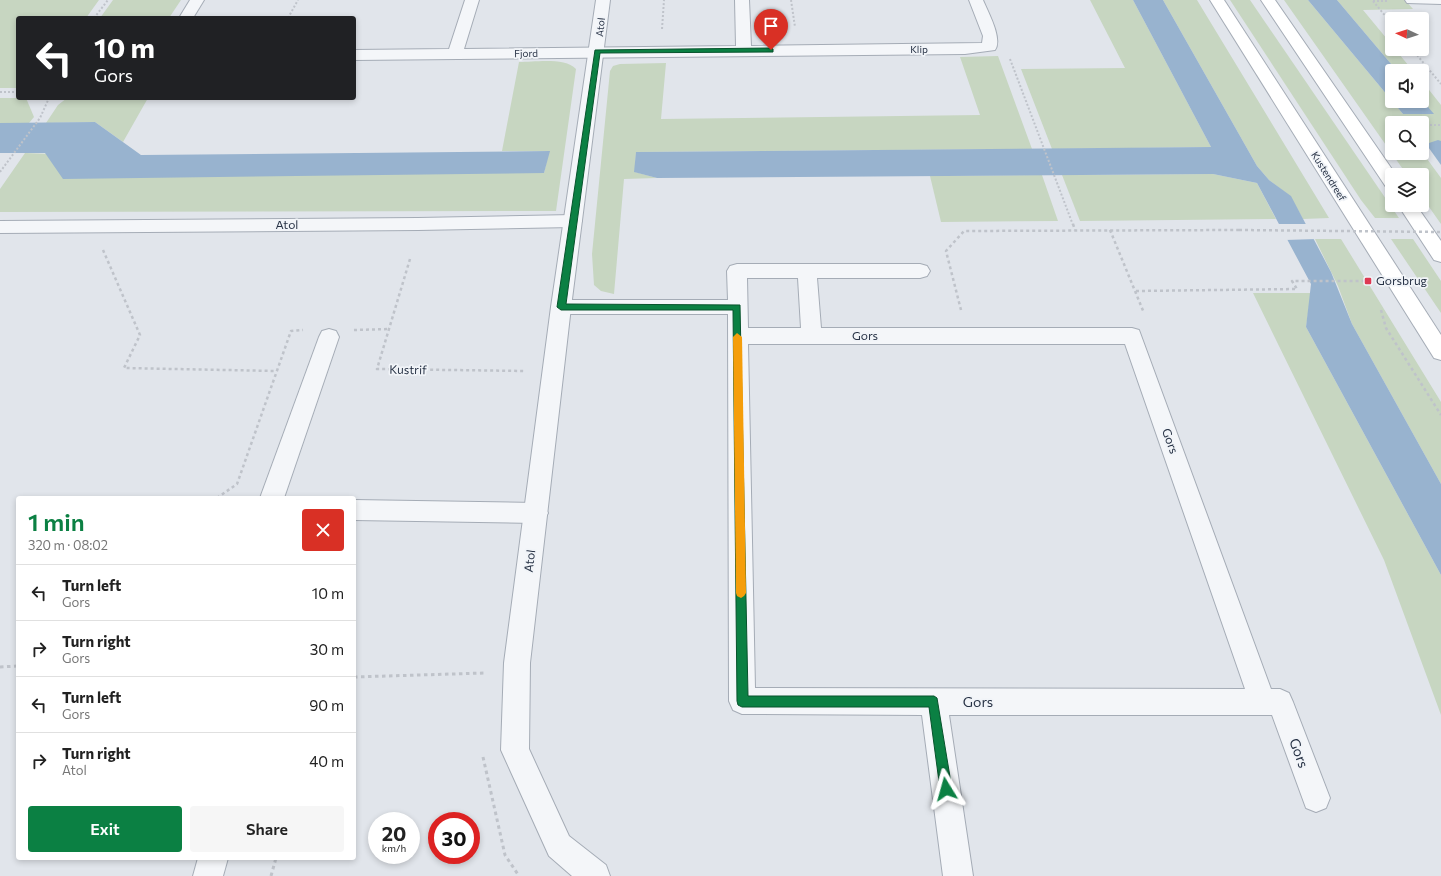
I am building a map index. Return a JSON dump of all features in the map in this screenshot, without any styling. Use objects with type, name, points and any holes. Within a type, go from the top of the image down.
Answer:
[{"type":"main road","name":"Kustendreef","points":[[1217,0],[1441,352]]},
{"type":"main road","points":[[1268,0],[1385,173]]},
{"type":"main road","points":[[1412,212],[1441,255]]},
{"type":"street","points":[[187,16],[197,0]]},
{"type":"street","points":[[455,55],[472,0]]},
{"type":"street","name":"Atol","points":[[595,876],[559,846],[516,750],[516,698],[517,663],[553,371],[603,0]]},
{"type":"street","points":[[742,0],[744,50]]},
{"type":"street","points":[[976,0],[990,36],[990,47]]},
{"type":"street","points":[[1412,0],[1441,0]]},
{"type":"street","name":"Klip","points":[[597,52],[965,49],[990,47]]},
{"type":"street","name":"Fjord","points":[[356,55],[455,55],[597,52]]},
{"type":"street","name":"Atol","points":[[0,227],[418,224],[573,221]]},
{"type":"street","name":"Gors","points":[[920,270],[737,271],[742,701],[1280,702],[1316,798]]},
{"type":"street","points":[[807,271],[812,336]]},
{"type":"street","points":[[561,307],[737,307]]},
{"type":"street","name":"Gors","points":[[737,336],[1132,336],[1263,702]]},
{"type":"street","points":[[273,496],[329,338]]},
{"type":"street","points":[[356,510],[536,513]]},
{"type":"street","points":[[934,702],[958,876]]},
{"type":"street","points":[[208,876],[212,860]]},
{"type":"path","points":[[96,16],[108,0]]},
{"type":"path","points":[[289,16],[298,0]]},
{"type":"path","points":[[661,52],[664,0]]},
{"type":"path","points":[[792,0],[798,50]]},
{"type":"path","points":[[1373,0],[1385,15]]},
{"type":"path","points":[[990,47],[1010,59],[1075,230]]},
{"type":"path","points":[[1418,56],[1441,84]]},
{"type":"path","points":[[0,92],[16,92]]},
{"type":"path","points":[[0,172],[40,118],[48,100]]},
{"type":"path","points":[[1429,125],[1441,125]]},
{"type":"path","points":[[1110,230],[1146,318],[1132,336]]},
{"type":"path","points":[[967,336],[946,251],[964,231],[1239,230],[1441,232]]},
{"type":"path","points":[[102,247],[140,335],[124,368],[276,370]]},
{"type":"path","name":"Kustrif","points":[[410,259],[377,369],[553,371]]},
{"type":"path","points":[[1136,291],[1297,289],[1292,281],[1368,281]]},
{"type":"path","points":[[1380,306],[1386,328],[1441,415]]},
{"type":"path","points":[[0,667],[16,666]]},
{"type":"path","points":[[356,677],[486,673],[516,698]]},
{"type":"path","points":[[271,876],[275,860]]},
{"type":"green space","points":[[0,0],[99,0],[87,16],[16,16],[16,88],[0,88]]},
{"type":"green space","points":[[113,0],[181,0],[170,16],[101,16]]},
{"type":"green space","points":[[1090,0],[1133,0],[1211,147],[1052,149],[1021,69],[1125,68]]},
{"type":"green space","points":[[1163,0],[1197,0],[1329,218],[1303,219],[1290,196],[1269,180],[1257,166]]},
{"type":"green space","points":[[1230,0],[1250,0],[1385,198],[1385,212],[1395,212],[1399,218],[1375,218],[1361,200]]},
{"type":"green space","points":[[1284,0],[1308,0],[1385,92],[1385,108],[1398,108],[1403,114],[1433,114],[1428,108],[1429,90],[1441,105],[1441,145],[1429,144],[1429,116],[1385,116],[1385,144]]},
{"type":"green space","points":[[1337,0],[1405,0],[1413,9],[1363,10],[1385,37],[1385,56],[1401,56],[1407,64],[1391,64]]},
{"type":"green space","points":[[998,56],[1032,149],[636,152],[635,172],[657,178],[624,179],[614,294],[601,291],[594,285],[592,254],[610,71],[613,66],[620,64],[666,63],[661,119],[980,115],[960,57]]},
{"type":"green space","points":[[519,62],[557,62],[571,65],[576,69],[556,211],[0,212],[0,189],[25,153],[544,173],[549,151],[502,151]]},
{"type":"green space","points":[[0,98],[27,100],[34,117],[29,123],[0,123]]},
{"type":"green space","points":[[64,100],[147,100],[123,142],[95,122],[46,123],[58,105]]},
{"type":"green space","points":[[1396,160],[1428,160],[1441,178],[1441,224],[1429,207],[1429,168],[1402,168]]},
{"type":"green space","points":[[1213,174],[1257,183],[1276,219],[1080,221],[1062,175]]},
{"type":"green space","points":[[1042,175],[1058,221],[941,222],[930,176]]},
{"type":"green space","points":[[1315,239],[1341,239],[1441,402],[1441,484],[1352,324],[1338,286]]},
{"type":"green space","points":[[1391,239],[1413,239],[1441,281],[1441,313]]},
{"type":"green space","points":[[1253,293],[1311,293],[1306,327],[1441,575],[1441,715],[1384,560]]},
{"type":"water","points":[[1133,0],[1163,0],[1257,166],[1269,180],[1291,196],[1331,272],[1352,324],[1441,484],[1441,575],[1306,327],[1311,284],[1257,183],[1213,174],[657,178],[634,172],[636,152],[1211,147]]},
{"type":"water","points":[[1308,0],[1337,0],[1391,64],[1385,64],[1385,93]]},
{"type":"water","points":[[1398,108],[1429,108],[1434,114],[1403,114]]},
{"type":"water","points":[[95,122],[141,155],[550,151],[544,173],[63,179],[45,153],[0,153],[0,123]]},
{"type":"water","points":[[1438,140],[1441,141],[1441,165],[1429,148],[1429,143]]},
{"type":"pier","points":[[1277,224],[1309,224],[1317,239],[1285,240]]},
{"type":"slow traffic","points":[[737,337],[741,593]]},
{"type":"place","name":"Gorsbrug","points":[[1368,281]]},
{"type":"route","points":[[771,50],[597,52],[561,307],[737,307],[742,701],[934,702],[946,789]]}]
